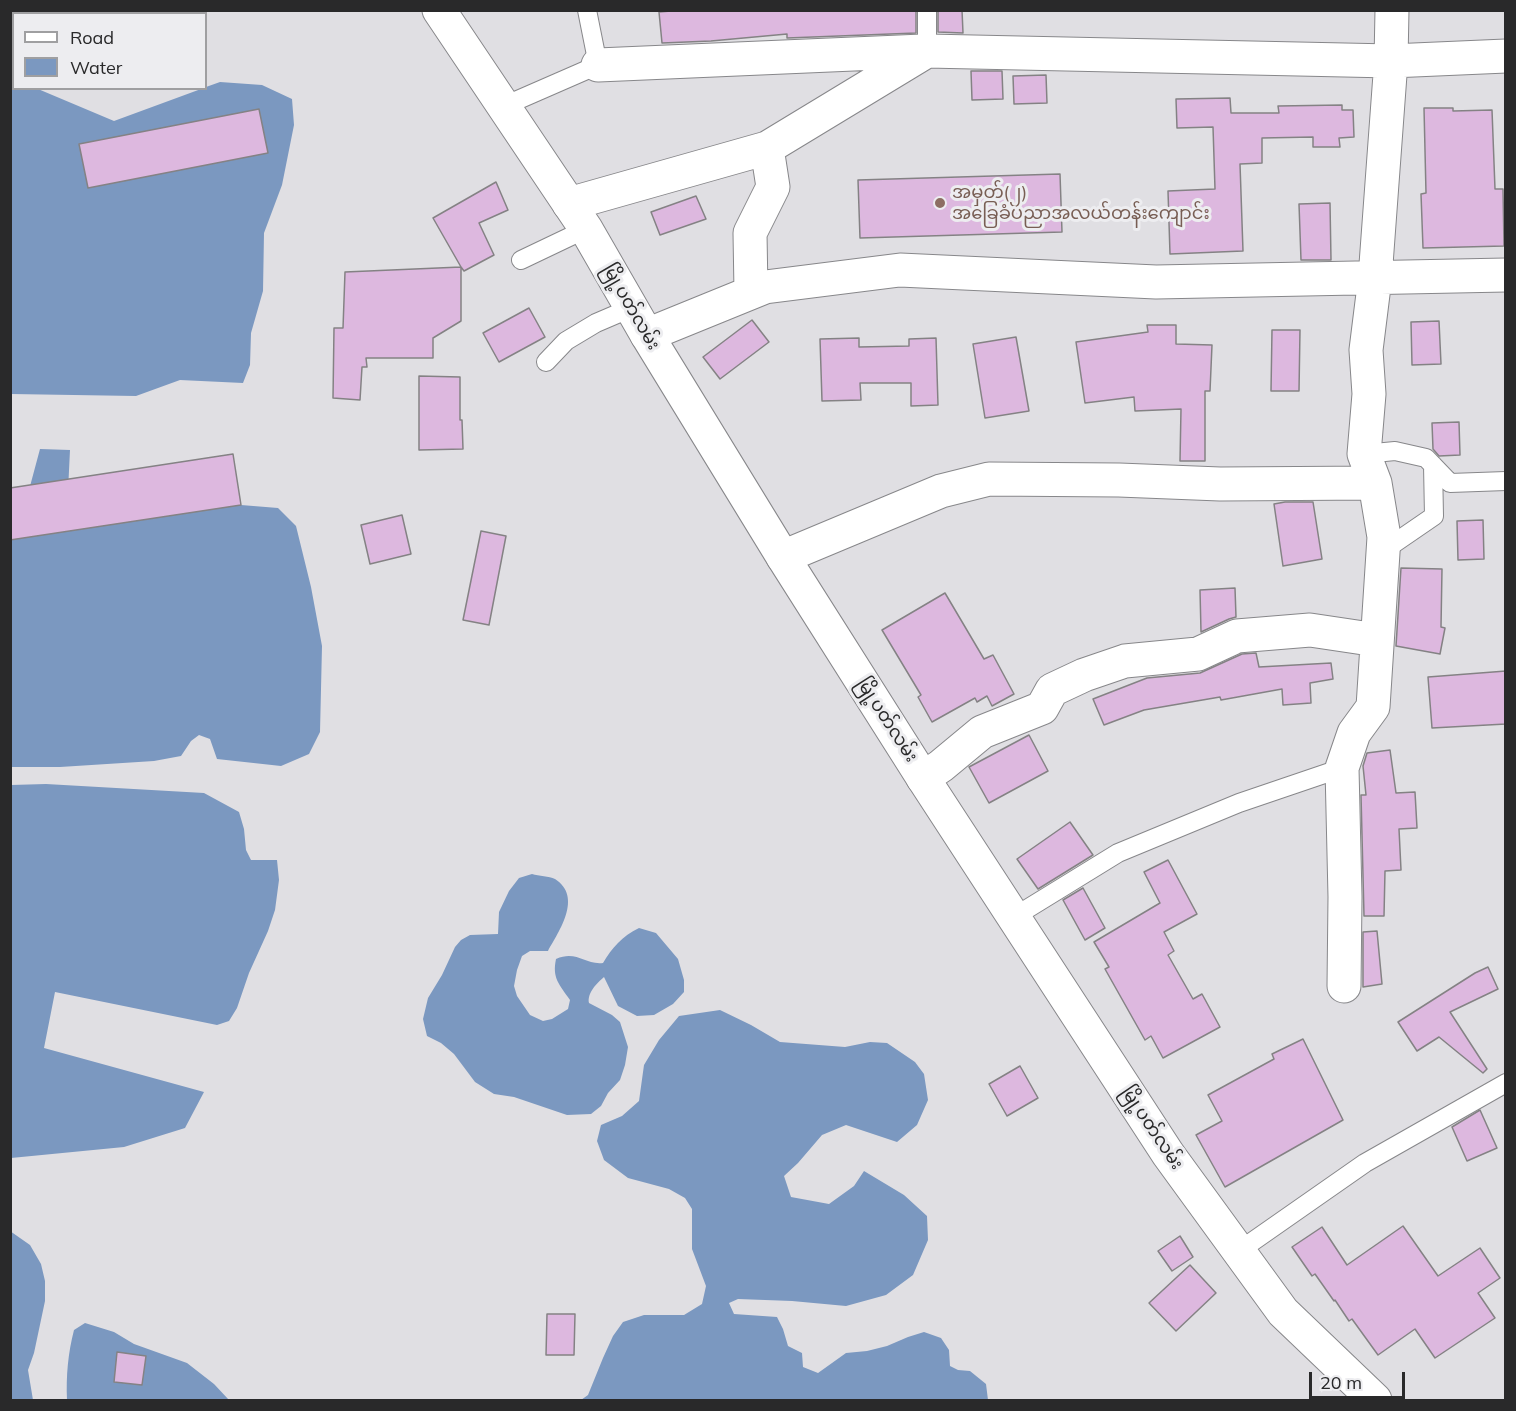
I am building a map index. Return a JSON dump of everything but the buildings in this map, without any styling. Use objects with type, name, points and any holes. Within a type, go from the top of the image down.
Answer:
[{"type":"street","name":"မြို့ပတ်လမ်း","points":[[439,10],[577,217],[783,557],[1168,1154],[1283,1312],[1375,1401]]},
{"type":"street","points":[[1344,986],[1342,768],[1354,733],[1374,707],[1384,537],[1370,469],[1366,350],[1375,278],[1391,61],[1392,10]]},
{"type":"street","points":[[598,65],[927,51],[1391,61],[1506,56]]},
{"type":"street","points":[[577,217],[767,147],[927,51]]},
{"type":"street","points":[[751,292],[750,233],[773,187],[767,147]]},
{"type":"street","points":[[639,322],[765,287],[900,270],[1156,282],[1506,275]]},
{"type":"street","points":[[783,557],[940,491],[988,479],[1119,480],[1220,484],[1370,469]]},
{"type":"street","points":[[924,778],[982,732],[1042,708],[1052,690],[1125,660],[1198,654],[1237,636],[1310,630],[1377,640]]},
{"type":"lane","points":[[504,106],[598,65],[588,10]]},
{"type":"lane","points":[[927,10],[927,51]]},
{"type":"lane","points":[[521,260],[577,217]]},
{"type":"lane","points":[[546,362],[566,341],[596,323],[639,322]]},
{"type":"lane","points":[[1370,469],[1395,451],[1426,458],[1450,483],[1506,482]]},
{"type":"lane","points":[[1383,551],[1434,516],[1433,465]]},
{"type":"lane","points":[[1014,917],[1118,853],[1239,802],[1342,768]]},
{"type":"lane","points":[[1239,1251],[1365,1163],[1506,1083]]},
{"type":"water","points":[[11,77],[12,90],[40,90],[114,121],[198,90],[207,90],[207,87],[220,82],[262,85],[292,99],[294,125],[282,185],[264,233],[263,291],[251,333],[250,365],[243,383],[180,380],[136,396],[11,394]]},
{"type":"water","points":[[40,449],[70,450],[68,491],[278,508],[296,526],[322,646],[320,732],[309,754],[281,766],[217,759],[210,739],[199,735],[191,741],[181,756],[154,761],[60,767],[11,767],[11,487],[29,490]]},
{"type":"water","points":[[46,784],[204,793],[239,812],[244,829],[246,850],[251,860],[277,860],[279,880],[275,910],[268,931],[249,973],[237,1008],[229,1021],[217,1025],[55,992],[44,1048],[204,1092],[185,1128],[124,1147],[11,1158],[11,785]]},
{"type":"water","points":[[532,874],[555,879],[563,886],[568,904],[562,924],[548,951],[530,951],[522,956],[517,970],[514,986],[517,996],[530,1015],[543,1021],[552,1019],[568,1009],[570,1000],[556,976],[556,959],[570,956],[603,963],[618,943],[639,928],[656,933],[678,959],[684,980],[684,992],[673,1004],[654,1015],[637,1016],[618,1006],[604,977],[593,989],[589,1003],[620,1022],[628,1047],[620,1080],[608,1093],[601,1106],[591,1114],[567,1115],[514,1097],[494,1094],[475,1082],[454,1054],[441,1043],[427,1036],[423,1019],[428,998],[455,947],[470,935],[498,934],[499,912],[509,891],[519,878]]},
{"type":"water","points":[[720,1010],[780,1042],[845,1047],[870,1042],[887,1043],[915,1062],[924,1074],[928,1100],[917,1125],[897,1142],[846,1125],[822,1135],[784,1176],[791,1197],[829,1204],[854,1186],[864,1171],[904,1195],[927,1216],[928,1240],[913,1275],[886,1295],[846,1306],[738,1299],[729,1303],[734,1314],[777,1317],[788,1346],[802,1353],[803,1367],[818,1373],[846,1353],[887,1346],[924,1332],[941,1338],[949,1350],[950,1366],[958,1370],[970,1371],[986,1384],[988,1400],[581,1400],[588,1395],[613,1336],[623,1322],[644,1315],[684,1315],[702,1304],[706,1286],[692,1249],[692,1209],[685,1198],[669,1189],[628,1178],[604,1160],[597,1141],[601,1125],[622,1116],[639,1101],[644,1065],[659,1040],[679,1016]]},
{"type":"water","points":[[10,1231],[30,1245],[41,1264],[45,1281],[45,1301],[28,1370],[33,1400],[11,1400]]},
{"type":"water","points":[[85,1323],[114,1332],[134,1344],[187,1363],[214,1384],[229,1400],[67,1400],[68,1365],[74,1330]]},
{"type":"place","name":"အမှတ်(၂) အခြေခံပညာအလယ်တန်းကျောင်း","points":[[940,203]]}]
